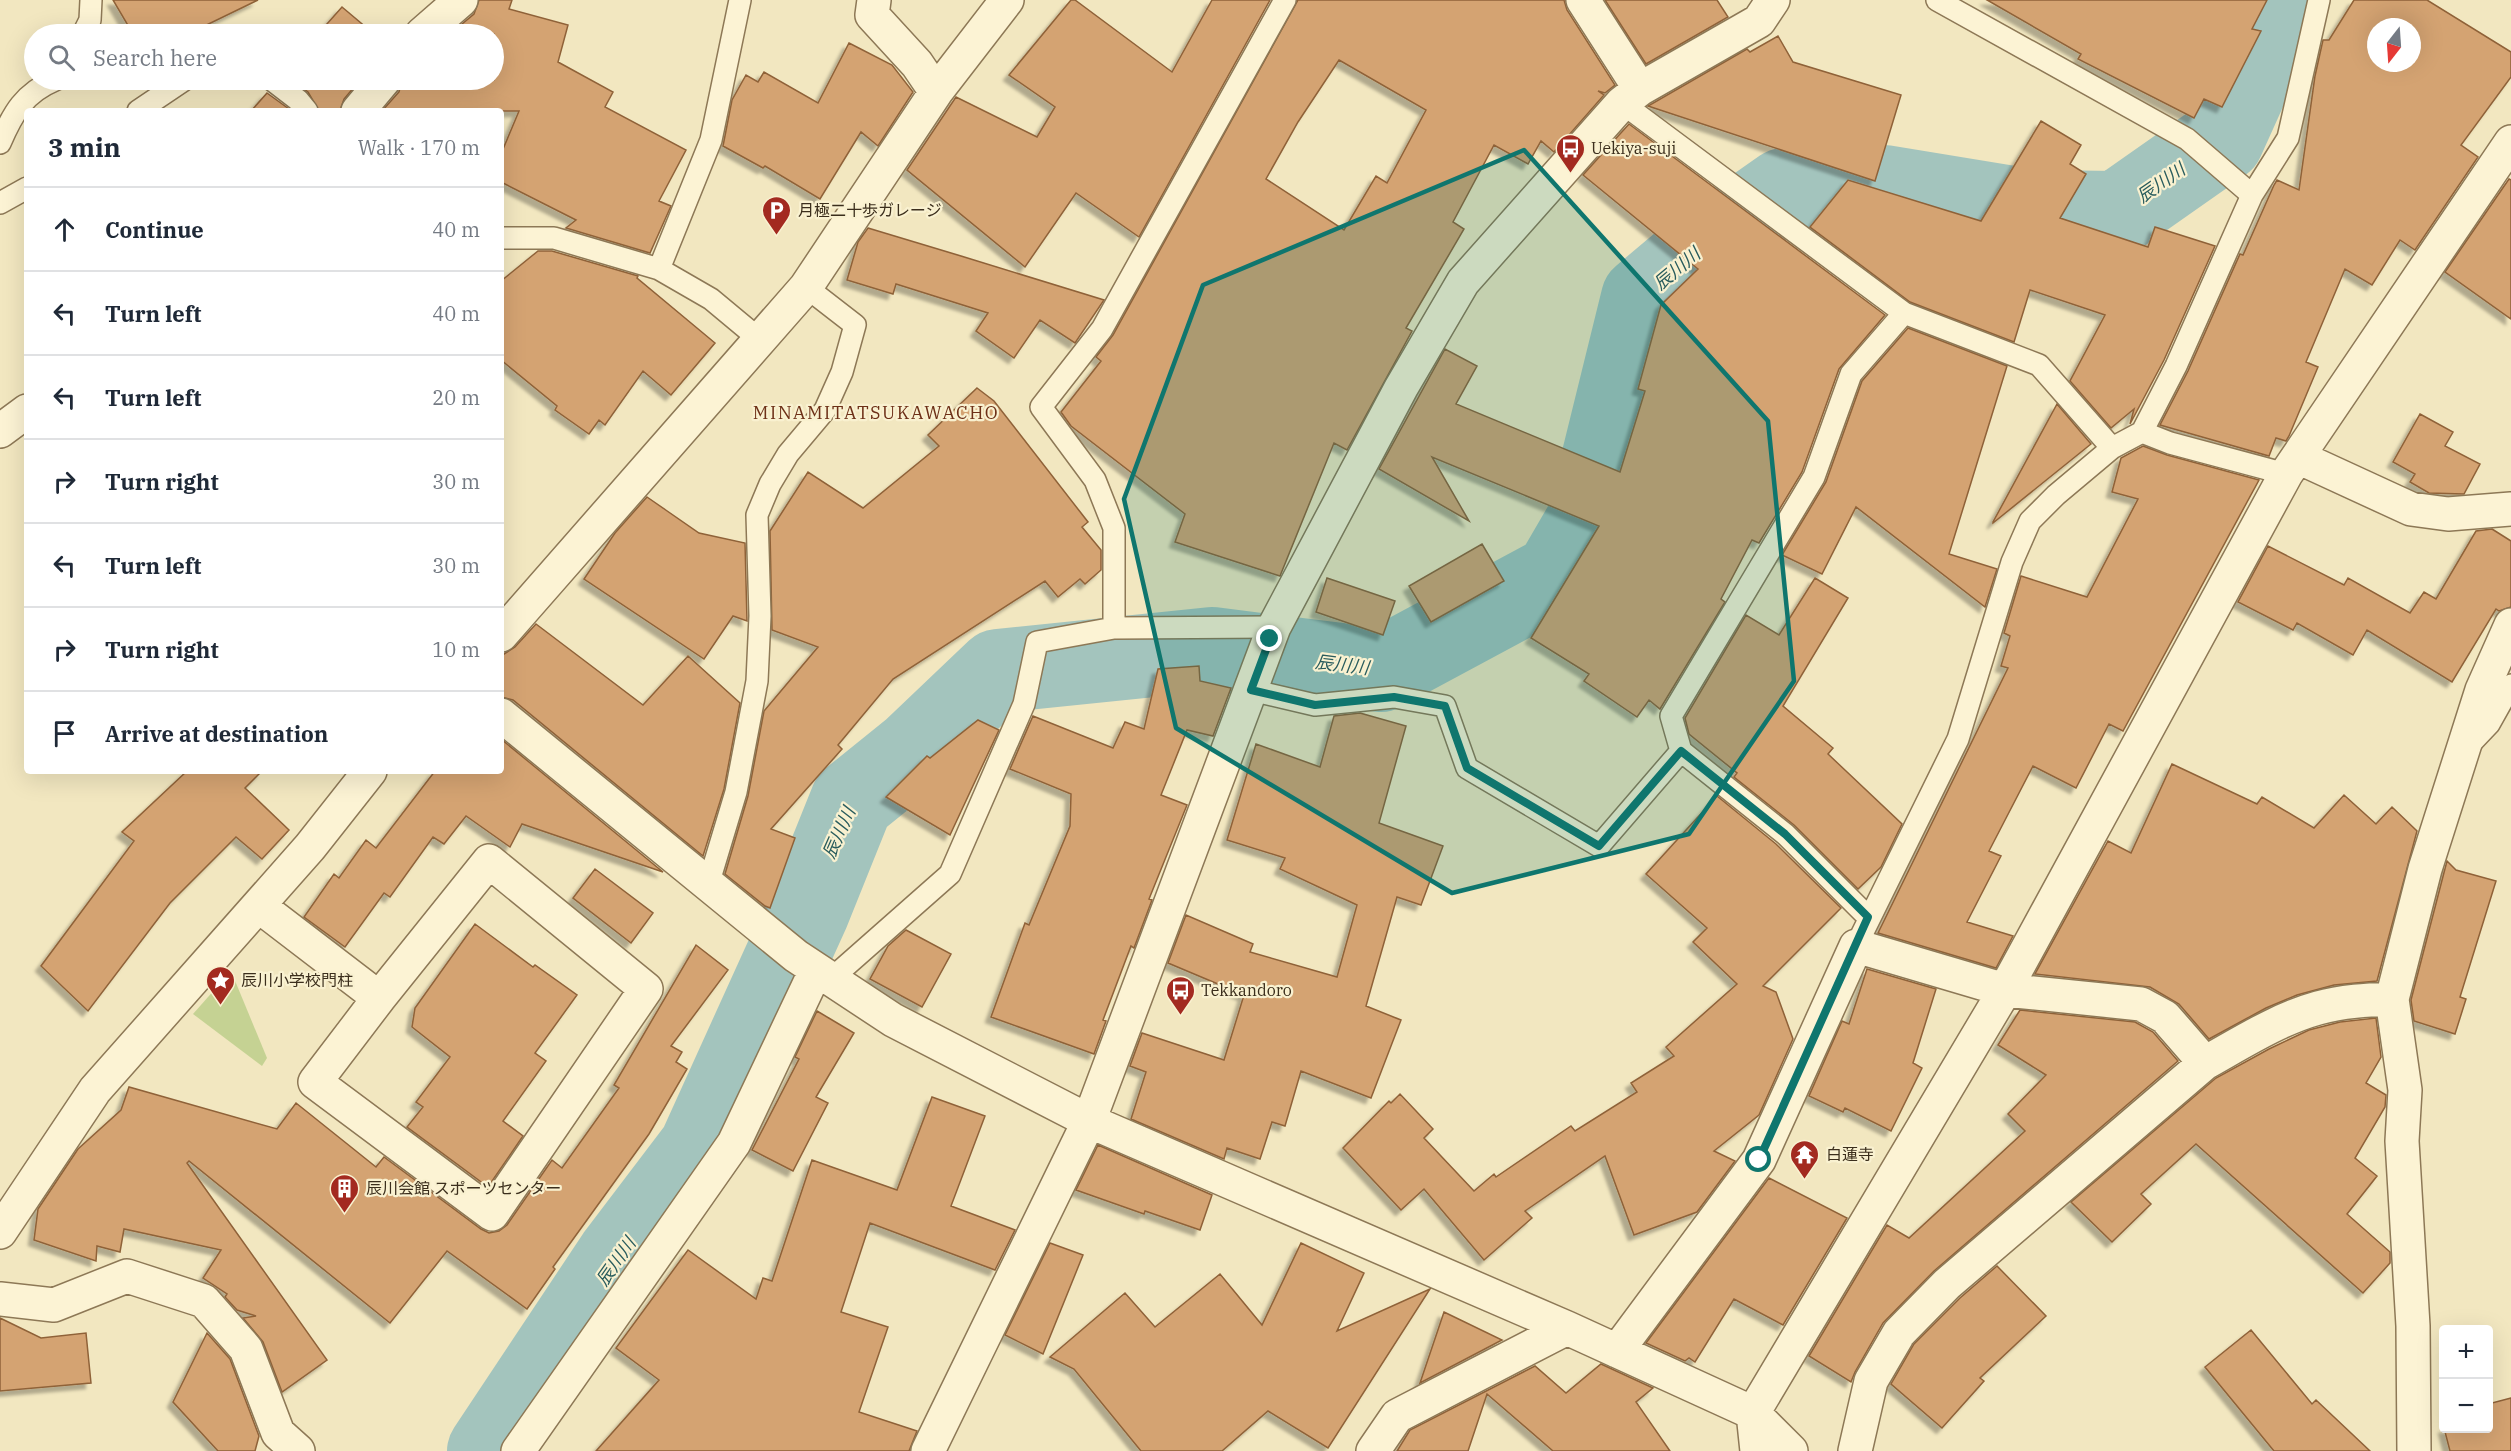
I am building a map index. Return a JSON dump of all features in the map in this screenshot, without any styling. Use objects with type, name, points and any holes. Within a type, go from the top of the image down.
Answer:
[{"type":"street","points":[[433,24],[461,0]]},
{"type":"street","points":[[874,0],[872,15],[917,64],[936,92]]},
{"type":"street","points":[[504,633],[806,287],[936,92],[1007,0]]},
{"type":"street","points":[[1583,0],[1631,96]]},
{"type":"street","points":[[928,1451],[1089,1121],[1272,633],[1401,388],[1463,282],[1631,96],[1759,21],[1773,0]]},
{"type":"street","points":[[361,108],[376,90]]},
{"type":"street","points":[[1757,1451],[1753,1413],[2004,990],[2292,465],[2511,142]]},
{"type":"street","points":[[0,431],[24,413]]},
{"type":"street","points":[[2292,465],[2411,509],[2448,514],[2511,509]]},
{"type":"street","points":[[2414,1451],[2413,1326],[2402,1141],[2405,1090],[2392,999],[2425,869],[2482,690],[2511,625]]},
{"type":"street","points":[[504,717],[708,885],[823,974],[893,1020],[1089,1121],[1567,1328],[1753,1413],[1791,1451]]},
{"type":"street","points":[[0,1232],[95,1090],[310,848],[368,774]]},
{"type":"street","points":[[489,861],[646,989],[492,1214],[315,1082],[379,998],[489,861]]},
{"type":"street","points":[[259,906],[379,998]]},
{"type":"street","points":[[1617,1351],[1759,1160],[1862,932],[2004,990],[2141,1004],[2165,1017],[2205,1063]]},
{"type":"street","points":[[518,1451],[734,1143],[823,974]]},
{"type":"street","points":[[1855,1451],[1871,1381],[1899,1333],[1947,1284],[2205,1063],[2281,1022],[2317,1008],[2350,1001],[2392,999]]},
{"type":"street","points":[[0,1299],[54,1305],[127,1276],[204,1301],[246,1348],[278,1433],[298,1451]]},
{"type":"street","points":[[1373,1451],[1396,1416],[1567,1328]]},
{"type":"lane","points":[[88,24],[91,0]]},
{"type":"lane","points":[[659,269],[711,140],[740,0]]},
{"type":"lane","points":[[1114,628],[1114,528],[1095,480],[1041,407],[1102,329],[1285,0]]},
{"type":"lane","points":[[1936,0],[2187,139],[2252,195]]},
{"type":"lane","points":[[1904,314],[1851,374],[1814,477],[1671,716],[1681,751],[1785,834],[1862,932],[1958,739],[2012,562],[2030,521],[2056,495],[2112,448],[2142,432],[2176,366],[2252,195],[2288,138],[2319,0]]},
{"type":"lane","points":[[0,143],[13,112],[35,90]]},
{"type":"lane","points":[[142,108],[169,90]]},
{"type":"lane","points":[[285,90],[305,108]]},
{"type":"lane","points":[[1631,96],[1738,191],[1904,314],[2039,365],[2112,448]]},
{"type":"lane","points":[[0,203],[24,190]]},
{"type":"lane","points":[[504,238],[554,238],[659,269],[711,299],[759,339]]},
{"type":"lane","points":[[708,885],[736,792],[757,681],[760,616],[757,515],[788,454],[825,410],[842,372],[855,325],[806,287]]},
{"type":"lane","points":[[2142,432],[2170,443],[2292,465]]},
{"type":"lane","points":[[823,974],[950,874],[1024,704],[1037,642],[1114,628],[1272,633]]},
{"type":"lane","points":[[1253,683],[1315,705],[1394,697],[1445,706],[1467,768],[1599,846],[1681,751]]},
{"type":"lane","points":[[2464,752],[2489,724],[2511,685]]},
{"type":"highlighted area","points":[[1524,150],[1768,421],[1794,681],[1689,834],[1452,893],[1176,728],[1124,499],[1203,285]]},
{"type":"green space","points":[[231,971],[267,1058],[262,1066],[193,1014]]},
{"type":"building","points":[[113,0],[258,0],[209,24],[127,24]]},
{"type":"building","points":[[479,0],[512,0],[509,9],[568,25],[558,62],[613,92],[605,107],[686,150],[659,201],[671,206],[650,253],[566,228],[576,220],[504,184],[504,147],[519,111],[504,111],[504,108],[385,108],[400,90],[504,90],[504,24],[462,24],[474,14]]},
{"type":"building","points":[[1071,0],[1075,0],[1172,72],[1212,0],[1270,0],[1139,237],[1076,193],[1025,267],[907,170],[956,97],[1037,137],[1055,107],[1009,75]]},
{"type":"building","points":[[1298,0],[1564,0],[1567,10],[1615,85],[1605,93],[1598,91],[1604,95],[1554,152],[1541,141],[1528,164],[1494,145],[1453,222],[1464,229],[1406,328],[1412,331],[1347,450],[1334,443],[1280,576],[1175,542],[1185,514],[1071,426],[1061,412],[1101,361],[1096,357],[1113,335]],"holes":[[[1339,60],[1426,110],[1387,183],[1376,176],[1344,230],[1266,179],[1298,122]]]},
{"type":"building","points":[[1605,0],[1717,0],[1728,17],[1646,64]]},
{"type":"building","points":[[1987,0],[2267,0],[2252,29],[2261,31],[2222,107],[2204,99],[2194,118],[2078,59],[2081,54]]},
{"type":"building","points":[[2354,0],[2427,0],[2511,52],[2511,77],[2461,145],[2478,157],[2415,250],[2400,240],[2372,285],[2345,269],[2306,362],[2318,367],[2289,436],[2286,441],[2276,438],[2269,456],[2160,425],[2188,371],[2240,254],[2243,255],[2274,185],[2277,180],[2299,190],[2315,76],[2323,40],[2329,40]]},
{"type":"building","points":[[342,7],[362,24],[327,24]]},
{"type":"building","points":[[1778,36],[1793,62],[1901,95],[1875,181],[1648,106],[1747,49],[1750,52]]},
{"type":"building","points":[[849,43],[892,65],[913,92],[878,146],[861,132],[820,199],[765,166],[763,168],[723,146],[732,100],[746,75],[758,82],[764,72],[818,103]]},
{"type":"building","points":[[305,90],[352,90],[344,99],[341,108],[317,108]]},
{"type":"building","points":[[267,93],[288,108],[254,108]]},
{"type":"building","points":[[2041,121],[2081,145],[2070,164],[2086,174],[2060,218],[2148,247],[2155,227],[2215,246],[2164,360],[2130,424],[2134,409],[2111,428],[2070,381],[2105,315],[2030,290],[2014,342],[1910,302],[1810,227],[1848,180],[1981,221]]},
{"type":"building","points":[[1629,124],[1885,315],[1839,369],[1802,472],[1759,543],[1752,540],[1721,599],[1725,602],[1660,709],[1649,700],[1637,717],[1584,681],[1589,674],[1531,638],[1599,526],[1432,457],[1469,521],[1379,469],[1445,349],[1477,366],[1456,404],[1620,472],[1645,391],[1638,389],[1661,305],[1698,269],[1583,175]]},
{"type":"building","points":[[2509,179],[2511,180],[2511,319],[2445,272]]},
{"type":"building","points":[[868,228],[1104,300],[1075,343],[1040,320],[1014,358],[976,331],[988,313],[896,284],[893,294],[847,280],[858,242]]},
{"type":"building","points":[[538,251],[552,251],[638,276],[637,278],[715,343],[671,395],[643,371],[605,425],[599,420],[589,434],[555,410],[557,406],[504,362],[504,279]]},
{"type":"building","points":[[1908,328],[2007,366],[1949,554],[1997,569],[1985,607],[1856,507],[1822,574],[1782,555],[1826,482],[1862,381]]},
{"type":"building","points":[[977,388],[994,401],[1088,522],[1082,527],[1101,550],[1101,570],[1085,584],[1080,579],[1058,597],[1045,581],[893,679],[838,745],[842,749],[771,829],[795,838],[770,908],[765,906],[725,874],[748,796],[764,711],[818,647],[772,630],[770,531],[808,472],[863,508],[939,446],[928,435]]},
{"type":"building","points":[[2057,404],[2091,444],[1993,523],[1993,522]]},
{"type":"building","points":[[2420,414],[2453,432],[2445,446],[2480,464],[2464,494],[2429,493],[2410,482],[2415,474],[2393,462]]},
{"type":"building","points":[[2143,446],[2167,455],[2259,480],[2123,731],[2109,724],[2076,788],[2033,766],[1989,851],[2001,856],[1967,922],[2013,936],[1996,968],[1878,933],[2008,668],[2001,666],[2010,636],[2004,633],[2021,576],[2087,597],[2138,499],[2112,492],[2121,458]]},
{"type":"building","points":[[647,497],[699,533],[745,543],[747,621],[733,616],[704,659],[584,579],[615,533]]},
{"type":"building","points":[[2492,529],[2511,541],[2511,607],[2499,611],[2496,609],[2452,682],[2367,630],[2353,655],[2297,623],[2293,630],[2238,602],[2268,546],[2344,585],[2348,578],[2410,613],[2424,592],[2436,599],[2476,531]]},
{"type":"building","points":[[1482,544],[1504,581],[1431,622],[1409,586]]},
{"type":"building","points":[[1327,578],[1395,601],[1383,635],[1316,612]]},
{"type":"building","points":[[1815,578],[1848,598],[1783,706],[1833,748],[1828,754],[1902,824],[1881,867],[1858,889],[1794,825],[1734,777],[1737,773],[1689,734],[1685,718],[1746,615],[1779,635]]},
{"type":"building","points":[[536,624],[643,705],[688,656],[740,703],[724,789],[703,856],[513,700],[504,698],[504,654],[515,647]]},
{"type":"building","points":[[1199,666],[1200,681],[1231,688],[1213,736],[1187,730],[1161,795],[1187,805],[1149,899],[1152,900],[1134,948],[1131,946],[1103,1020],[1106,1021],[1094,1054],[991,1017],[1025,923],[1029,925],[1070,826],[1071,794],[1010,769],[1033,716],[1113,748],[1125,722],[1144,729],[1158,669]]},
{"type":"building","points":[[1360,713],[1406,726],[1379,823],[1443,846],[1421,905],[1397,897],[1366,1006],[1401,1020],[1371,1098],[1301,1071],[1285,1126],[1272,1122],[1260,1159],[1227,1148],[1224,1159],[1131,1119],[1146,1072],[1130,1066],[1142,1033],[1224,1060],[1244,995],[1168,963],[1186,915],[1253,944],[1250,952],[1337,977],[1357,905],[1280,869],[1285,858],[1227,840],[1256,744],[1320,767],[1334,716]]},
{"type":"building","points":[[978,720],[999,730],[950,835],[886,797],[927,756],[930,758]]},
{"type":"building","points":[[504,741],[663,872],[522,824],[510,847],[466,816],[444,844],[433,837],[390,897],[384,893],[345,947],[304,917],[334,874],[339,878],[366,840],[376,848],[433,774],[504,774]]},
{"type":"building","points":[[2172,764],[2257,804],[2262,797],[2314,828],[2344,795],[2376,824],[2392,807],[2417,831],[2377,981],[2334,985],[2297,995],[2266,1008],[2209,1039],[2179,1004],[2150,987],[2035,974],[2108,841],[2131,853]]},
{"type":"building","points":[[184,774],[259,774],[245,788],[289,830],[262,859],[236,837],[170,903],[88,1011],[41,966],[134,841],[122,832]]},
{"type":"building","points":[[1717,796],[1776,844],[1841,908],[1763,986],[1776,992],[1793,1039],[1759,1115],[1714,1151],[1735,1161],[1697,1212],[1634,1235],[1605,1156],[1525,1211],[1532,1218],[1484,1260],[1424,1189],[1401,1210],[1343,1148],[1389,1101],[1391,1103],[1400,1094],[1433,1129],[1424,1138],[1474,1191],[1494,1174],[1496,1177],[1571,1126],[1575,1131],[1637,1092],[1631,1083],[1674,1056],[1666,1047],[1737,984],[1693,942],[1707,928],[1646,874]]},
{"type":"building","points":[[2447,861],[2456,870],[2496,881],[2460,997],[2466,999],[2455,1034],[2414,1021],[2411,1000]]},
{"type":"building","points":[[595,869],[653,913],[631,943],[573,898]]},
{"type":"building","points":[[475,924],[533,967],[535,965],[577,995],[535,1053],[546,1061],[503,1121],[523,1136],[488,1187],[407,1127],[423,1107],[416,1102],[450,1057],[412,1027],[415,1008]]},
{"type":"building","points":[[906,930],[951,954],[922,1007],[870,979],[888,946]]},
{"type":"building","points":[[696,945],[728,970],[671,1046],[682,1052],[676,1062],[687,1069],[649,1134],[553,1267],[555,1269],[527,1309],[447,1251],[390,1323],[189,1161],[187,1163],[327,1360],[282,1392],[263,1342],[243,1318],[256,1316],[237,1310],[225,1297],[227,1294],[203,1278],[221,1250],[124,1229],[120,1252],[97,1246],[96,1261],[34,1240],[38,1209],[78,1149],[121,1110],[129,1087],[277,1129],[296,1103],[376,1167],[384,1157],[481,1229],[489,1233],[499,1231],[507,1225],[552,1160],[562,1168],[619,1088],[614,1085]]},
{"type":"building","points":[[1867,969],[1936,989],[1913,1063],[1922,1068],[1891,1131],[1845,1108],[1843,1112],[1809,1096],[1842,1021],[1849,1024]]},
{"type":"building","points":[[2020,1010],[2135,1022],[2153,1032],[2178,1061],[1934,1271],[1883,1323],[1851,1382],[1809,1356],[1887,1225],[1909,1238],[2025,1131],[2008,1114],[2046,1075],[1998,1045]]},
{"type":"building","points":[[817,1011],[854,1033],[816,1097],[828,1103],[793,1171],[752,1150],[799,1059],[795,1057]]},
{"type":"building","points":[[2376,1018],[2381,1057],[2366,1083],[2386,1095],[2385,1107],[2355,1158],[2377,1176],[2347,1214],[2390,1252],[2390,1263],[2363,1293],[2196,1144],[2141,1194],[2151,1204],[2112,1242],[2071,1202],[2216,1078],[2309,1030],[2340,1022]]},
{"type":"building","points":[[932,1097],[985,1116],[951,1206],[1015,1230],[995,1270],[870,1223],[841,1312],[888,1327],[859,1412],[917,1431],[909,1451],[596,1451],[659,1380],[616,1348],[688,1250],[756,1299],[763,1278],[772,1281],[812,1160],[897,1190]]},
{"type":"building","points":[[1098,1145],[1212,1195],[1200,1230],[1145,1211],[1144,1214],[1076,1190]]},
{"type":"building","points":[[1769,1178],[1847,1218],[1783,1325],[1734,1299],[1695,1362],[1689,1358],[1685,1361],[1646,1343]]},
{"type":"building","points":[[1050,1243],[1083,1255],[1043,1354],[1005,1335]]},
{"type":"building","points":[[1301,1243],[1364,1273],[1337,1331],[1430,1289],[1328,1448],[1268,1411],[1222,1451],[1141,1451],[1074,1369],[1050,1357],[1125,1293],[1155,1327],[1220,1274],[1262,1325]]},
{"type":"building","points":[[1997,1266],[2046,1316],[1980,1378],[1984,1381],[1942,1428],[1891,1384],[1914,1344],[1960,1298]]},
{"type":"building","points":[[1444,1312],[1502,1340],[1420,1383]]},
{"type":"building","points":[[0,1318],[41,1338],[86,1333],[91,1383],[0,1391]]},
{"type":"building","points":[[2251,1330],[2312,1404],[2316,1400],[2370,1451],[2274,1451],[2205,1367]]},
{"type":"building","points":[[207,1333],[230,1359],[259,1436],[255,1451],[218,1451],[173,1402]]},
{"type":"building","points":[[1601,1364],[1653,1388],[1636,1402],[1670,1451],[1553,1451],[1487,1394],[1468,1451],[1397,1451],[1410,1430],[1535,1366],[1566,1393]]},
{"type":"building","points":[[2511,1398],[2511,1451],[2450,1451],[2445,1433],[2493,1433],[2493,1403]]},
{"type":"waterway","name":"辰川川","points":[[489,1451],[618,1257],[700,1149],[807,913],[852,801],[914,751],[998,671],[1212,649],[1381,670],[1556,576],[1588,521],[1643,298],[1707,244],[1784,190],[1884,187],[2037,212],[2118,213],[2222,140],[2285,0]]},
{"type":"place","name":"Uekiya-suji","points":[[1570,174]]},
{"type":"place","name":"月極二十歩ガレージ","points":[[777,236]]},
{"type":"place","name":"辰川小学校門柱","points":[[220,1006]]},
{"type":"place","name":"Tekkandoro","points":[[1180,1016]]},
{"type":"place","name":"白蓮寺","points":[[1805,1180]]},
{"type":"place","name":"辰川会館 スポーツセンター","points":[[345,1214]]},
{"type":"district","name":"MINAMITATSUKAWACHO","points":[[876,413]]},
{"type":"route","points":[[1270,639],[1251,690],[1315,705],[1394,697],[1445,706],[1467,768],[1599,846],[1681,751],[1785,834],[1868,917],[1759,1160]]}]
